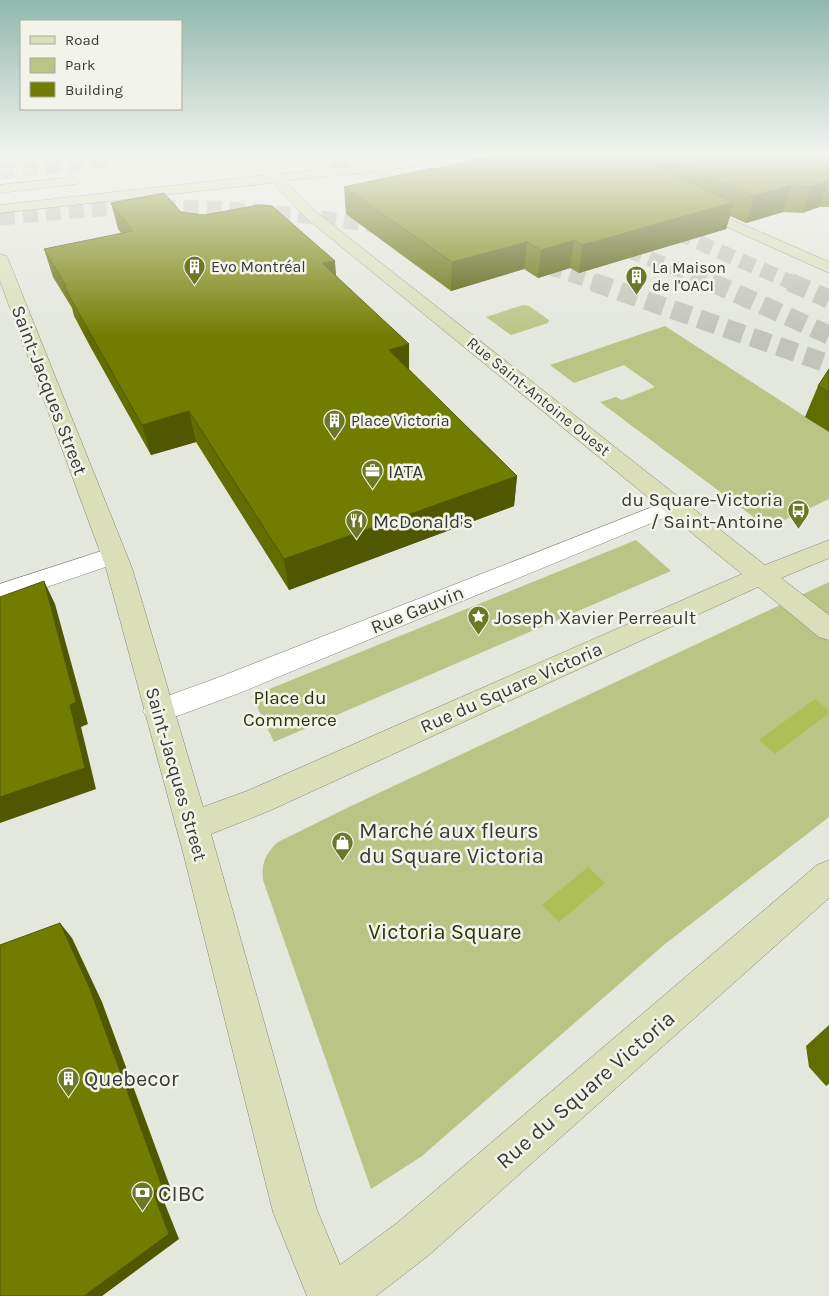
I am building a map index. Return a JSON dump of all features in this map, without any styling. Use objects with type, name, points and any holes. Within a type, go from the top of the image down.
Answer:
[{"type":"main road","name":"Rue Saint-Antoine Ouest","points":[[311,214],[829,630]]},
{"type":"main road","points":[[711,214],[829,268]]},
{"type":"main road","name":"Saint-Jacques Street","points":[[0,259],[114,555],[193,826],[295,1212],[330,1296]]},
{"type":"main road","name":"Rue du Square Victoria","points":[[193,826],[258,801],[709,598],[829,548]]},
{"type":"main road","name":"Rue du Square Victoria","points":[[338,1296],[413,1239],[829,876]]},
{"type":"street","name":"Rue Gauvin","points":[[158,711],[227,686],[675,505]]},
{"type":"street","points":[[0,594],[114,555]]},
{"type":"green space","points":[[523,305],[529,306],[549,320],[548,323],[511,335],[486,317]]},
{"type":"green space","points":[[665,326],[829,432],[829,499],[776,524],[759,521],[600,402],[616,397],[622,400],[655,387],[624,365],[574,383],[550,365]]},
{"type":"green space","name":"Place du Commerce","points":[[636,540],[671,571],[274,742],[252,696]]},
{"type":"green space","name":"Victoria Square","points":[[829,582],[829,817],[665,944],[422,1156],[371,1189],[263,880],[264,863],[270,850],[278,842],[351,806]]},
{"type":"shaded area","points":[[815,699],[829,710],[829,713],[775,754],[759,740]]},
{"type":"shaded area","points":[[588,867],[605,883],[559,922],[542,905]]},
{"type":"building","name":"Place Victoria","points":[[120,214],[282,214],[335,261],[322,263],[409,344],[389,350],[517,476],[284,559],[189,411],[142,425],[44,249],[133,231]]},
{"type":"building","points":[[384,214],[690,214],[583,245],[574,240],[541,250],[527,242],[452,262]]},
{"type":"building","points":[[829,369],[829,392],[818,386]]},
{"type":"building","points":[[44,581],[76,702],[70,705],[85,768],[0,797],[0,597]]},
{"type":"building","name":"Quebecor","points":[[60,923],[90,989],[162,1186],[153,1192],[169,1234],[84,1296],[0,1296],[0,945]]},
{"type":"tunnel","points":[[0,218],[40,214]]},
{"type":"tunnel","points":[[291,214],[397,229]]},
{"type":"tunnel","points":[[656,224],[793,283]]},
{"type":"tunnel","points":[[606,242],[714,283]]},
{"type":"tunnel","points":[[526,260],[597,283]]},
{"type":"tunnel","points":[[593,282],[829,364]]},
{"type":"tunnel","points":[[711,282],[829,335]]},
{"type":"tunnel","points":[[790,282],[829,299]]},
{"type":"place","name":"Evo Montréal","points":[[195,285]]},
{"type":"place","name":"La Maison de l'OACI","points":[[636,295]]},
{"type":"place","name":"Place Victoria","points":[[335,439]]},
{"type":"place","name":"IATA","points":[[372,490]]},
{"type":"place","name":"du Square-Victoria / Saint-Antoine","points":[[799,529]]},
{"type":"place","name":"McDonald's","points":[[357,540]]},
{"type":"place","name":"Joseph Xavier Perreault","points":[[478,636]]},
{"type":"place","name":"Marché aux fleurs du Square Victoria","points":[[343,862]]},
{"type":"place","name":"Quebecor","points":[[68,1097]]},
{"type":"place","name":"CIBC","points":[[142,1212]]}]
